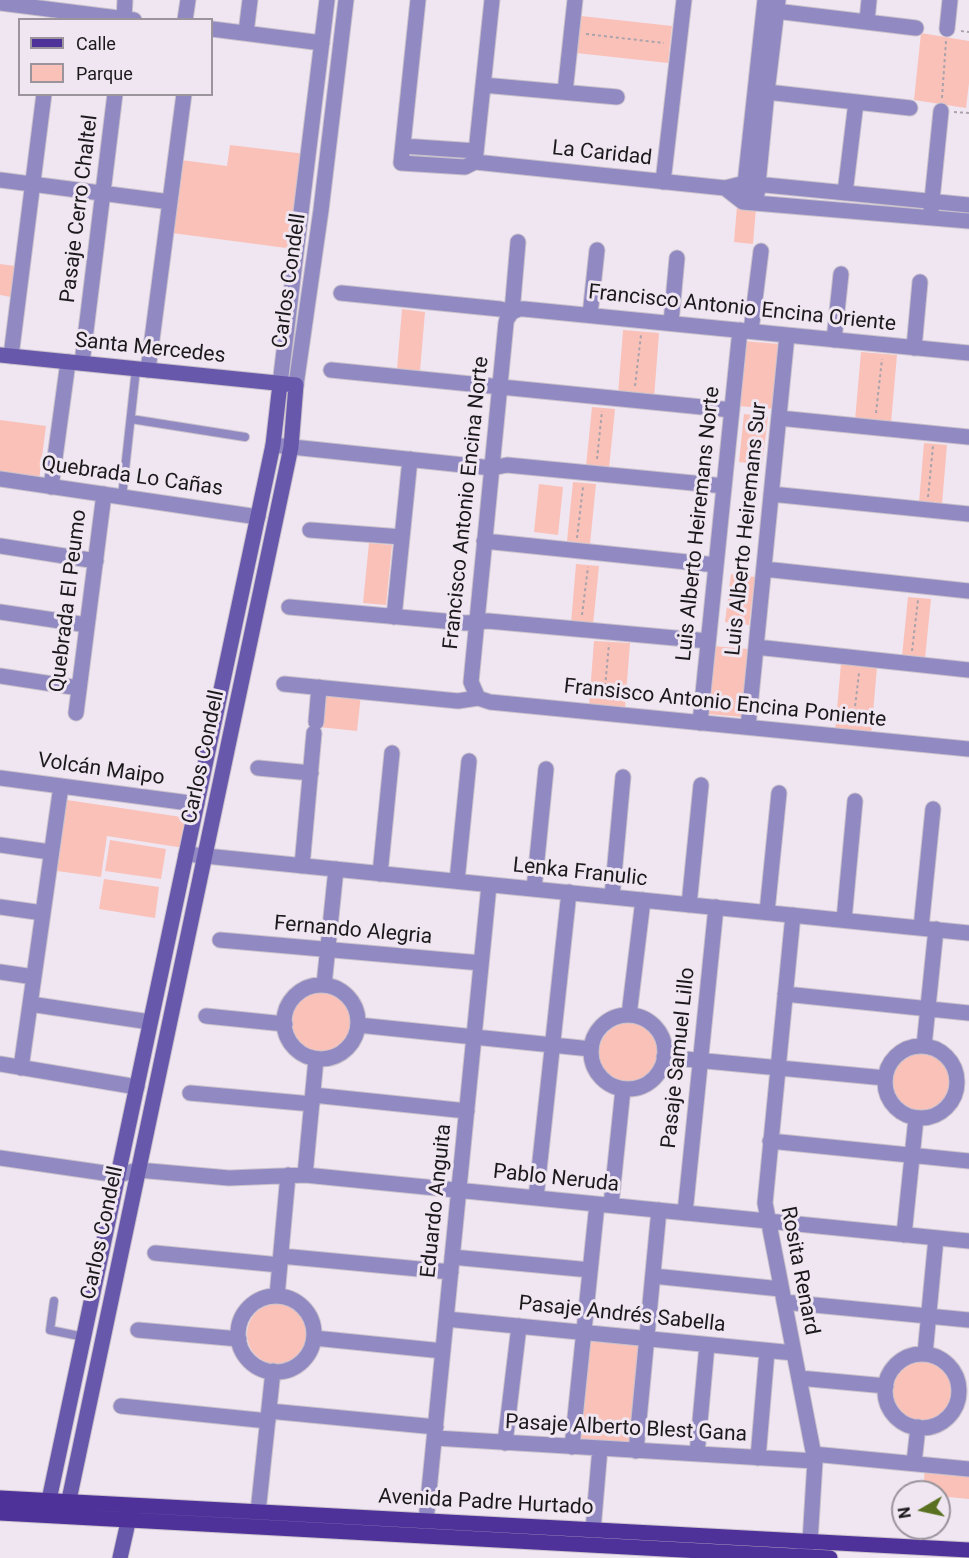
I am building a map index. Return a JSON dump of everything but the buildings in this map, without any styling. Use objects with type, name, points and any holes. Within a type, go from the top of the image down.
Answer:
[{"type":"main road","name":"Avenida Padre Hurtado","points":[[0,1498],[58,1509]]},
{"type":"main road","name":"Avenida Padre Hurtado","points":[[0,1513],[58,1509],[831,1558]]},
{"type":"main road","name":"Avenida Padre Hurtado","points":[[129,1513],[258,1512],[969,1550]]},
{"type":"street","points":[[125,0],[127,18]]},
{"type":"street","points":[[185,18],[188,0]]},
{"type":"street","points":[[246,33],[250,0]]},
{"type":"street","name":"Carlos Condell","points":[[58,1509],[138,1170],[291,447],[288,385],[327,0]]},
{"type":"street","name":"Carlos Condell","points":[[58,1509],[84,1337],[273,445],[288,385],[321,210],[346,0]]},
{"type":"street","name":"La Caridad","points":[[418,0],[401,163],[465,167],[475,157],[663,182],[725,188],[752,184],[969,205]]},
{"type":"street","points":[[475,157],[492,0]]},
{"type":"street","points":[[565,92],[576,0]]},
{"type":"street","points":[[663,182],[684,0]]},
{"type":"street","points":[[867,21],[869,0]]},
{"type":"street","points":[[947,29],[950,0]]},
{"type":"street","points":[[1,2],[119,18]]},
{"type":"street","points":[[750,202],[771,5],[916,28]]},
{"type":"street","points":[[213,29],[322,43]]},
{"type":"street","points":[[483,85],[617,97]]},
{"type":"street","points":[[761,92],[910,108]]},
{"type":"street","points":[[5,356],[44,96]]},
{"type":"street","name":"Pasaje Cerro Chaltel","points":[[51,487],[75,363],[103,193],[115,96]]},
{"type":"street","points":[[142,370],[170,202],[184,96]]},
{"type":"street","points":[[845,193],[856,102]]},
{"type":"street","points":[[931,218],[941,111]]},
{"type":"street","points":[[0,180],[170,202]]},
{"type":"street","points":[[725,188],[750,202],[969,221]]},
{"type":"street","points":[[821,208],[823,191]]},
{"type":"street","name":"Francisco Antonio Encina Norte","points":[[478,698],[471,682],[506,323],[512,312],[518,242]]},
{"type":"street","points":[[590,315],[597,250]]},
{"type":"street","name":"Luis Alberto Heiremans Norte","points":[[700,723],[732,410],[761,251]]},
{"type":"street","points":[[671,323],[677,258]]},
{"type":"street","points":[[834,340],[841,274]]},
{"type":"street","points":[[914,348],[920,282]]},
{"type":"street","name":"Francisco Antonio Encina Oriente","points":[[341,293],[512,312],[524,309],[969,353]]},
{"type":"street","name":"Luis Alberto Heiremans Sur","points":[[748,728],[787,335]]},
{"type":"street","name":"Santa Mercedes","points":[[5,356],[288,385]]},
{"type":"street","points":[[331,370],[732,410]]},
{"type":"street","points":[[779,418],[969,437]]},
{"type":"street","points":[[273,445],[492,468],[507,465],[724,486]]},
{"type":"street","points":[[394,616],[410,459]]},
{"type":"street","name":"Quebrada Lo Cañas","points":[[0,479],[258,517]]},
{"type":"street","name":"Quebrada El Peumo","points":[[76,713],[104,494]]},
{"type":"street","points":[[771,494],[969,513]]},
{"type":"street","points":[[310,530],[402,537]]},
{"type":"street","points":[[484,541],[716,564]]},
{"type":"street","points":[[0,546],[96,561]]},
{"type":"street","points":[[764,569],[969,591]]},
{"type":"street","points":[[289,607],[466,623],[488,621],[708,641]]},
{"type":"street","points":[[0,612],[87,625]]},
{"type":"street","points":[[756,647],[969,670]]},
{"type":"street","points":[[0,676],[79,688]]},
{"type":"street","name":"Fransisco Antonio Encina Poniente","points":[[284,684],[458,701],[478,698],[490,702],[969,749]]},
{"type":"street","points":[[302,866],[319,687]]},
{"type":"street","points":[[380,874],[392,753]]},
{"type":"street","points":[[457,882],[470,761]]},
{"type":"street","points":[[258,768],[311,773]]},
{"type":"street","points":[[534,889],[546,769]]},
{"type":"street","points":[[612,897],[623,777]]},
{"type":"street","name":"Volcán Maipo","points":[[0,778],[197,804]]},
{"type":"street","points":[[689,905],[701,785]]},
{"type":"street","points":[[21,1068],[61,786]]},
{"type":"street","points":[[767,912],[779,794]]},
{"type":"street","points":[[844,920],[855,801]]},
{"type":"street","points":[[924,1046],[933,809]]},
{"type":"street","points":[[0,845],[50,852]]},
{"type":"street","name":"Lenka Franulic","points":[[186,854],[969,933]]},
{"type":"street","points":[[324,985],[336,869]]},
{"type":"street","name":"Eduardo Anguita","points":[[426,1521],[489,885]]},
{"type":"street","points":[[536,1198],[569,892]]},
{"type":"street","points":[[629,1015],[643,900]]},
{"type":"street","points":[[0,907],[43,913]]},
{"type":"street","name":"Pasaje Samuel Lillo","points":[[685,1213],[716,907]]},
{"type":"street","name":"Rosita Renard","points":[[793,915],[765,1196],[814,1458],[810,1542]]},
{"type":"street","name":"Fernando Alegria","points":[[220,940],[481,963]]},
{"type":"street","points":[[0,972],[34,977]]},
{"type":"street","points":[[324,985],[340,990],[352,1001],[356,1009],[358,1025],[348,1048],[333,1057],[316,1059],[297,1049],[288,1038],[285,1023],[288,1006],[299,993],[307,988],[324,985]]},
{"type":"street","points":[[785,994],[969,1013]]},
{"type":"street","points":[[30,1004],[150,1022]]},
{"type":"street","points":[[629,1015],[646,1020],[658,1032],[664,1048],[664,1057],[659,1072],[653,1079],[639,1087],[623,1089],[606,1082],[599,1075],[594,1067],[591,1049],[597,1032],[604,1024],[620,1016],[629,1015]]},
{"type":"street","points":[[206,1016],[285,1023]]},
{"type":"street","points":[[358,1025],[591,1049]]},
{"type":"street","points":[[924,1046],[937,1050],[948,1058],[963,1086],[944,1110],[931,1117],[916,1118],[895,1108],[886,1094],[885,1078],[888,1066],[895,1056],[906,1049],[924,1046]]},
{"type":"street","points":[[664,1057],[885,1078]]},
{"type":"street","points":[[305,1175],[316,1059]]},
{"type":"street","points":[[0,1064],[137,1086]]},
{"type":"street","points":[[572,1447],[590,1270],[604,1204],[623,1089]]},
{"type":"street","points":[[190,1093],[467,1111]]},
{"type":"street","points":[[904,1234],[916,1118]]},
{"type":"street","points":[[770,1141],[969,1161]]},
{"type":"street","points":[[0,1175],[1,1159],[118,1175]]},
{"type":"street","name":"Pablo Neruda","points":[[118,1175],[138,1170],[229,1179],[288,1174],[305,1175],[969,1241]]},
{"type":"street","points":[[277,1296],[288,1174]]},
{"type":"street","points":[[636,1451],[659,1210]]},
{"type":"street","points":[[925,1354],[936,1238]]},
{"type":"street","points":[[155,1253],[451,1272]]},
{"type":"street","points":[[452,1257],[590,1270]]},
{"type":"street","points":[[652,1276],[782,1296],[969,1320]]},
{"type":"street","points":[[277,1296],[292,1300],[304,1309],[312,1323],[314,1338],[309,1352],[300,1363],[288,1370],[273,1371],[259,1367],[248,1358],[239,1339],[240,1323],[248,1309],[261,1299],[277,1296]]},
{"type":"street","name":"Pasaje Andrés Sabella","points":[[446,1318],[794,1353]]},
{"type":"street","points":[[505,1443],[519,1326]]},
{"type":"street","points":[[138,1330],[239,1339]]},
{"type":"street","points":[[314,1338],[443,1351]]},
{"type":"street","points":[[697,1454],[707,1345]]},
{"type":"street","points":[[758,1458],[767,1351]]},
{"type":"street","points":[[925,1354],[940,1359],[952,1370],[964,1394],[942,1421],[926,1427],[918,1427],[903,1422],[891,1410],[885,1395],[891,1371],[909,1356],[925,1354]]},
{"type":"street","points":[[258,1512],[273,1371]]},
{"type":"street","points":[[799,1378],[886,1386]]},
{"type":"street","name":"Pasaje Alberto Blest Gana","points":[[121,1406],[268,1416],[435,1433],[505,1443],[758,1458],[914,1463],[969,1469]]},
{"type":"street","points":[[914,1463],[918,1427]]},
{"type":"street","points":[[593,1530],[600,1448]]},
{"type":"street","points":[[120,1558],[129,1513]]},
{"type":"street","points":[[796,1557],[810,1542]]},
{"type":"lane","points":[[122,497],[131,419],[142,370]]},
{"type":"lane","points":[[131,419],[244,437]]},
{"type":"lane","points":[[54,1301],[50,1330],[84,1337]]},
{"type":"path","points":[[941,111],[947,29]]},
{"type":"path","points":[[572,32],[679,45]]},
{"type":"path","points":[[633,400],[643,320]]},
{"type":"path","points":[[874,428],[883,345]]},
{"type":"path","points":[[580,630],[583,551],[590,473],[603,397]]},
{"type":"path","points":[[927,509],[934,434]]},
{"type":"path","points":[[911,663],[919,585]]},
{"type":"path","points":[[603,713],[610,632]]},
{"type":"path","points":[[852,738],[860,658]]},
{"type":"green space","points":[[581,16],[672,26],[668,63],[576,53]]},
{"type":"green space","points":[[921,33],[969,41],[969,83],[966,108],[914,100]]},
{"type":"green space","points":[[230,145],[306,154],[294,249],[172,233],[181,160],[227,166]]},
{"type":"green space","points":[[737,206],[756,208],[753,244],[734,242]]},
{"type":"green space","points":[[0,264],[15,266],[11,297],[0,295]]},
{"type":"green space","points":[[402,309],[425,312],[420,371],[397,369]]},
{"type":"green space","points":[[623,330],[659,333],[654,398],[618,395]]},
{"type":"green space","points":[[743,341],[779,344],[774,409],[738,406]]},
{"type":"green space","points":[[861,352],[897,355],[891,423],[855,420]]},
{"type":"green space","points":[[592,407],[615,409],[609,468],[586,466]]},
{"type":"green space","points":[[744,414],[768,417],[762,465],[739,462]]},
{"type":"green space","points":[[0,420],[46,426],[39,480],[0,475]]},
{"type":"green space","points":[[924,443],[947,445],[942,504],[919,502]]},
{"type":"green space","points":[[573,482],[596,484],[590,544],[567,541]]},
{"type":"green space","points":[[539,484],[563,487],[558,535],[534,532]]},
{"type":"green space","points":[[369,543],[392,545],[386,605],[363,603]]},
{"type":"green space","points":[[576,564],[599,566],[593,625],[571,623]]},
{"type":"green space","points":[[731,574],[755,577],[749,625],[725,622]]},
{"type":"green space","points":[[908,597],[931,599],[925,658],[902,656]]},
{"type":"green space","points":[[594,641],[630,643],[625,708],[589,706]]},
{"type":"green space","points":[[713,646],[749,649],[743,717],[707,714]]},
{"type":"green space","points":[[841,664],[877,667],[871,736],[835,732]]},
{"type":"green space","points":[[323,690],[361,695],[357,731],[319,727]]},
{"type":"green space","points":[[67,800],[188,818],[184,848],[107,836],[101,877],[57,871]]},
{"type":"green space","points":[[110,840],[166,849],[161,879],[105,871]]},
{"type":"green space","points":[[104,879],[159,887],[155,918],[99,909]]},
{"type":"green space","points":[[316,992],[328,992],[339,997],[347,1005],[352,1022],[350,1034],[339,1047],[328,1052],[316,1052],[305,1047],[297,1039],[292,1028],[292,1016],[297,1005],[305,997]]},
{"type":"green space","points":[[623,1023],[635,1023],[646,1028],[654,1036],[659,1053],[657,1065],[646,1078],[635,1083],[623,1083],[612,1078],[604,1070],[599,1059],[599,1047],[604,1036],[612,1028]]},
{"type":"green space","points":[[920,1051],[942,1060],[951,1082],[942,1104],[920,1113],[898,1104],[889,1082],[898,1060]]},
{"type":"green space","points":[[271,1304],[283,1304],[294,1309],[302,1317],[307,1334],[305,1346],[294,1359],[283,1364],[271,1364],[260,1359],[252,1351],[247,1340],[247,1328],[252,1317],[260,1309]]},
{"type":"green space","points":[[591,1339],[642,1345],[632,1446],[581,1440]]},
{"type":"green space","points":[[922,1357],[935,1360],[945,1367],[952,1377],[955,1390],[952,1403],[945,1413],[935,1420],[922,1423],[909,1420],[899,1413],[892,1403],[889,1390],[892,1377],[899,1367],[909,1360]]},
{"type":"green space","points":[[925,1467],[969,1471],[969,1499],[951,1497],[951,1480],[924,1480]]}]
